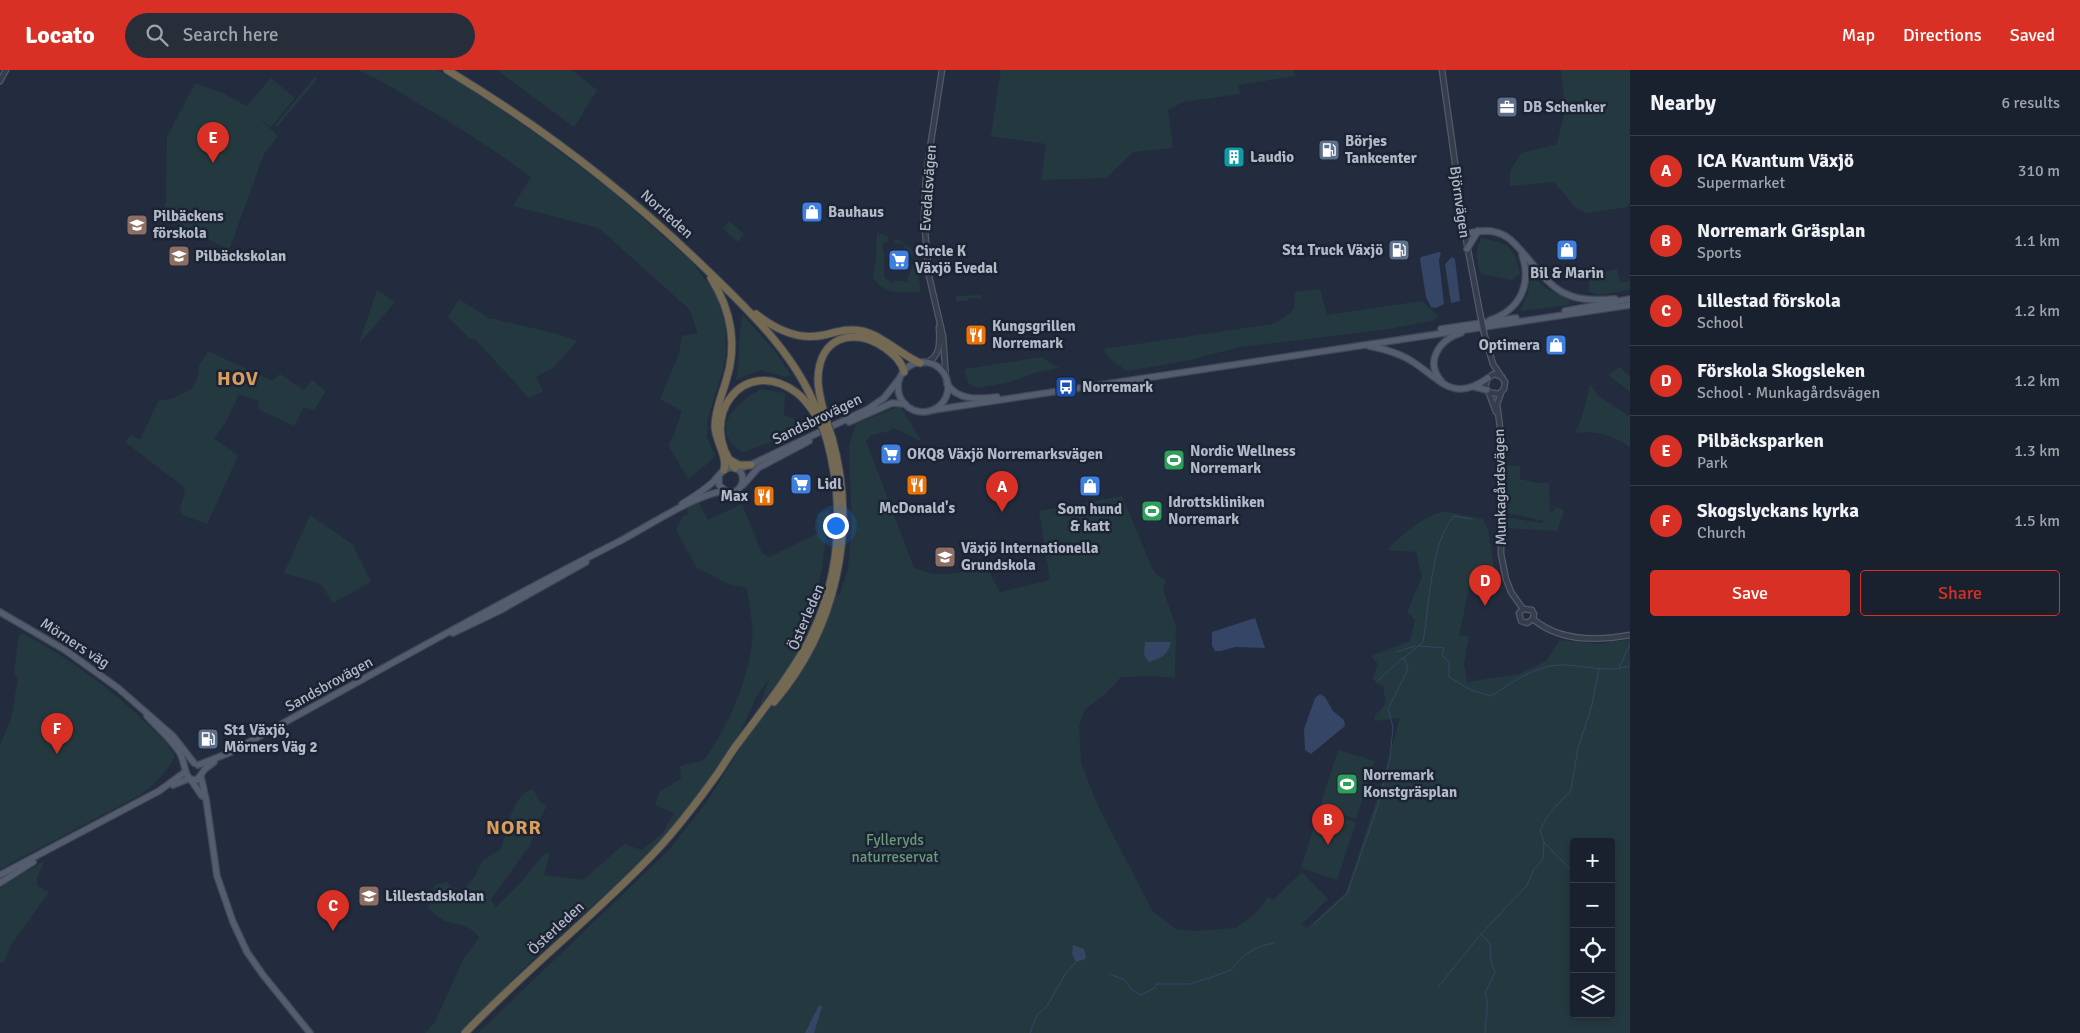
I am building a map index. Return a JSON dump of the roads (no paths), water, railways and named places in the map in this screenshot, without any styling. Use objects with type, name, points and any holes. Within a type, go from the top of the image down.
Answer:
[{"type":"highway","name":"Norrleden","points":[[447,70],[502,103],[566,148],[636,204],[701,264],[740,302],[777,343],[796,368],[823,420]]},
{"type":"highway","name":"Norrleden","points":[[454,70],[550,132],[613,181],[681,239],[755,313],[798,367],[823,420]]},
{"type":"highway","points":[[701,264],[724,300],[733,337],[730,366],[716,412],[716,438],[725,461],[721,473]]},
{"type":"highway","points":[[755,313],[771,325],[795,336],[816,336],[845,330],[866,332],[922,363]]},
{"type":"highway","points":[[823,420],[818,379],[825,356],[836,341],[852,336],[871,340],[897,357],[904,372]]},
{"type":"highway","points":[[736,469],[728,458],[720,432],[720,417],[734,393],[750,384],[773,382],[787,387],[803,398],[823,420]]},
{"type":"highway","name":"Österleden","points":[[465,1033],[655,852],[719,771],[730,761],[789,683],[810,648],[828,607],[838,572],[843,526],[841,476],[823,420]]},
{"type":"highway","points":[[728,458],[739,465],[751,465]]},
{"type":"main road","points":[[1465,234],[1490,230],[1513,241],[1544,278],[1572,297],[1588,301],[1630,298]]},
{"type":"main road","points":[[1467,249],[1478,232]]},
{"type":"main road","points":[[1445,386],[1435,371],[1434,360],[1437,350],[1449,338],[1506,313],[1521,296],[1526,274],[1519,248]]},
{"type":"main road","points":[[1630,298],[1478,326],[1364,346],[925,412],[916,411],[905,404],[899,395],[899,379],[904,372],[911,366],[922,363],[939,369],[952,392],[960,396],[993,398],[1478,326],[1630,305]]},
{"type":"main road","points":[[1364,346],[1388,350],[1402,356],[1445,386],[1459,390],[1473,387],[1489,377]]},
{"type":"main road","name":"Sandsbrovägen","points":[[736,469],[751,465],[868,409],[884,398],[899,379]]},
{"type":"main road","points":[[933,410],[940,405],[945,397],[947,382]]},
{"type":"main road","points":[[1473,387],[1488,391]]},
{"type":"main road","name":"Sandsbrovägen","points":[[742,485],[758,468],[812,439],[888,405],[896,403],[905,404]]},
{"type":"main road","points":[[736,469],[743,476],[742,485],[735,492],[726,491],[719,485],[721,473],[736,469]]},
{"type":"main road","name":"Sandsbrovägen","points":[[665,516],[708,487],[721,473]]},
{"type":"main road","name":"Sandsbrovägen","points":[[201,775],[229,753],[442,637],[463,629],[512,604],[665,516],[709,494],[726,491]]},
{"type":"main road","name":"Mörners väg","points":[[0,612],[81,660],[132,700],[173,736],[196,764]]},
{"type":"main road","name":"Mörners väg","points":[[132,700],[175,746],[184,762],[185,771]]},
{"type":"main road","name":"Sandsbrovägen","points":[[196,764],[229,753]]},
{"type":"main road","points":[[159,791],[185,771],[189,765],[196,764],[201,775],[208,808],[216,870],[233,922],[247,952],[262,975],[310,1033]]},
{"type":"main road","points":[[185,771],[198,788],[208,808]]},
{"type":"main road","points":[[0,875],[159,791],[190,780],[197,780],[201,775]]},
{"type":"main road","points":[[0,883],[71,838]]},
{"type":"street","points":[[0,81],[6,70]]},
{"type":"street","name":"Evedalsvägen","points":[[922,363],[932,360],[938,351],[939,330],[925,241],[924,204],[926,174],[942,70]]},
{"type":"street","name":"Björnvägen","points":[[1442,70],[1467,249],[1484,333],[1493,364]]},
{"type":"street","name":"Evedalsvägen","points":[[936,306],[943,336],[947,382]]},
{"type":"street","points":[[1493,364],[1506,385],[1501,393],[1494,395],[1488,391],[1485,384],[1493,364]]},
{"type":"street","points":[[1489,377],[1496,374],[1502,377]]},
{"type":"street","name":"Munkagårdsvägen","points":[[1488,391],[1499,419]]},
{"type":"street","name":"Munkagårdsvägen","points":[[1501,393],[1497,404],[1502,491],[1501,554],[1506,580],[1511,592],[1523,608]]},
{"type":"street","points":[[1523,608],[1532,610],[1534,614],[1533,619],[1527,623],[1521,621],[1519,613],[1523,608]]},
{"type":"street","points":[[1533,619],[1554,632],[1578,638],[1597,639],[1630,635]]},
{"type":"water","points":[[1441,253],[1439,260],[1444,304],[1436,308],[1431,307],[1426,297],[1420,259],[1421,257]]},
{"type":"water","points":[[1452,257],[1455,259],[1460,301],[1451,303],[1445,264]]},
{"type":"water","points":[[1255,618],[1265,648],[1235,647],[1215,651],[1212,645],[1212,632]]},
{"type":"water","points":[[1145,642],[1171,642],[1168,650],[1163,655],[1149,662],[1144,655]]},
{"type":"water","points":[[1320,694],[1325,697],[1333,711],[1344,720],[1345,726],[1311,754],[1305,750],[1304,729],[1315,698]]},
{"type":"water","points":[[1073,945],[1084,949],[1085,959],[1076,962],[1072,954]]},
{"type":"water","points":[[819,1005],[822,1007],[814,1033],[805,1033]]},
{"type":"waterway","points":[[1314,924],[1347,894],[1379,802],[1390,758],[1393,727],[1388,709],[1408,669],[1404,658],[1423,642],[1432,576],[1440,541],[1446,527],[1454,516],[1472,519]]},
{"type":"waterway","points":[[1619,668],[1630,644]]},
{"type":"waterway","points":[[1396,652],[1415,646]]},
{"type":"waterway","points":[[1419,646],[1444,648],[1442,656],[1449,662],[1449,677],[1471,690],[1491,696],[1526,675],[1545,667],[1565,665],[1614,669],[1630,666]]},
{"type":"waterway","points":[[1377,681],[1403,658]]},
{"type":"waterway","points":[[1438,987],[1481,934],[1527,885],[1534,869],[1543,859],[1544,842],[1540,830],[1549,814],[1571,790],[1578,748],[1592,705],[1599,668]]},
{"type":"waterway","points":[[1544,842],[1570,869]]},
{"type":"waterway","points":[[1481,934],[1490,944],[1491,961],[1495,973],[1485,993],[1487,1008],[1485,1033]]},
{"type":"waterway","points":[[1111,975],[1124,979],[1132,990],[1141,995],[1154,988],[1157,984],[1190,984],[1231,970],[1244,955],[1261,946],[1274,943]]},
{"type":"waterway","points":[[1030,1033],[1037,1015],[1047,1006],[1066,973],[1076,962]]},
{"type":"place","name":"DB Schenker","points":[[1507,107]]},
{"type":"place","name":"Börjes Tankcenter","points":[[1329,150]]},
{"type":"place","name":"Laudio","points":[[1234,157]]},
{"type":"place","name":"Pilbäcksparken","points":[[213,163]]},
{"type":"place","name":"Bauhaus","points":[[812,212]]},
{"type":"place","name":"Pilbäckens förskola","points":[[137,225]]},
{"type":"place","name":"St1 Truck Växjö","points":[[1399,250]]},
{"type":"place","name":"Bil & Marin","points":[[1567,250]]},
{"type":"place","name":"Pilbäckskolan","points":[[179,256]]},
{"type":"place","name":"Circle K Växjö Evedal","points":[[899,260]]},
{"type":"place","name":"Kungsgrillen Norremark","points":[[976,335]]},
{"type":"place","name":"Optimera","points":[[1556,345]]},
{"type":"place","name":"Norremark","points":[[1066,387]]},
{"type":"place","name":"OKQ8 Växjö Norremarksvägen","points":[[891,454]]},
{"type":"place","name":"Nordic Wellness Norremark","points":[[1174,460]]},
{"type":"place","name":"Lidl","points":[[801,484]]},
{"type":"place","name":"McDonald's","points":[[917,485]]},
{"type":"place","name":"Som hund & katt","points":[[1090,486]]},
{"type":"place","name":"Max","points":[[764,496]]},
{"type":"place","name":"Idrottskliniken Norremark","points":[[1152,511]]},
{"type":"place","name":"ICA Kvantum Växjö","points":[[1002,512]]},
{"type":"place","name":"Växjö Internationella Grundskola","points":[[945,557]]},
{"type":"place","name":"Förskola Skogsleken","points":[[1485,606]]},
{"type":"place","name":"St1 Växjö, Mörners Väg 2","points":[[208,739]]},
{"type":"place","name":"Skogslyckans kyrka","points":[[57,754]]},
{"type":"place","name":"Norremark Konstgräsplan","points":[[1347,784]]},
{"type":"place","name":"Norremark Gräsplan","points":[[1328,845]]},
{"type":"place","name":"Lillestadskolan","points":[[369,896]]},
{"type":"place","name":"Lillestad förskola","points":[[333,931]]},
{"type":"district","name":"HOV","points":[[238,378]]},
{"type":"district","name":"NORR","points":[[514,827]]},
{"type":"park label","name":"Fylleryds naturreservat","points":[[895,848]]}]
